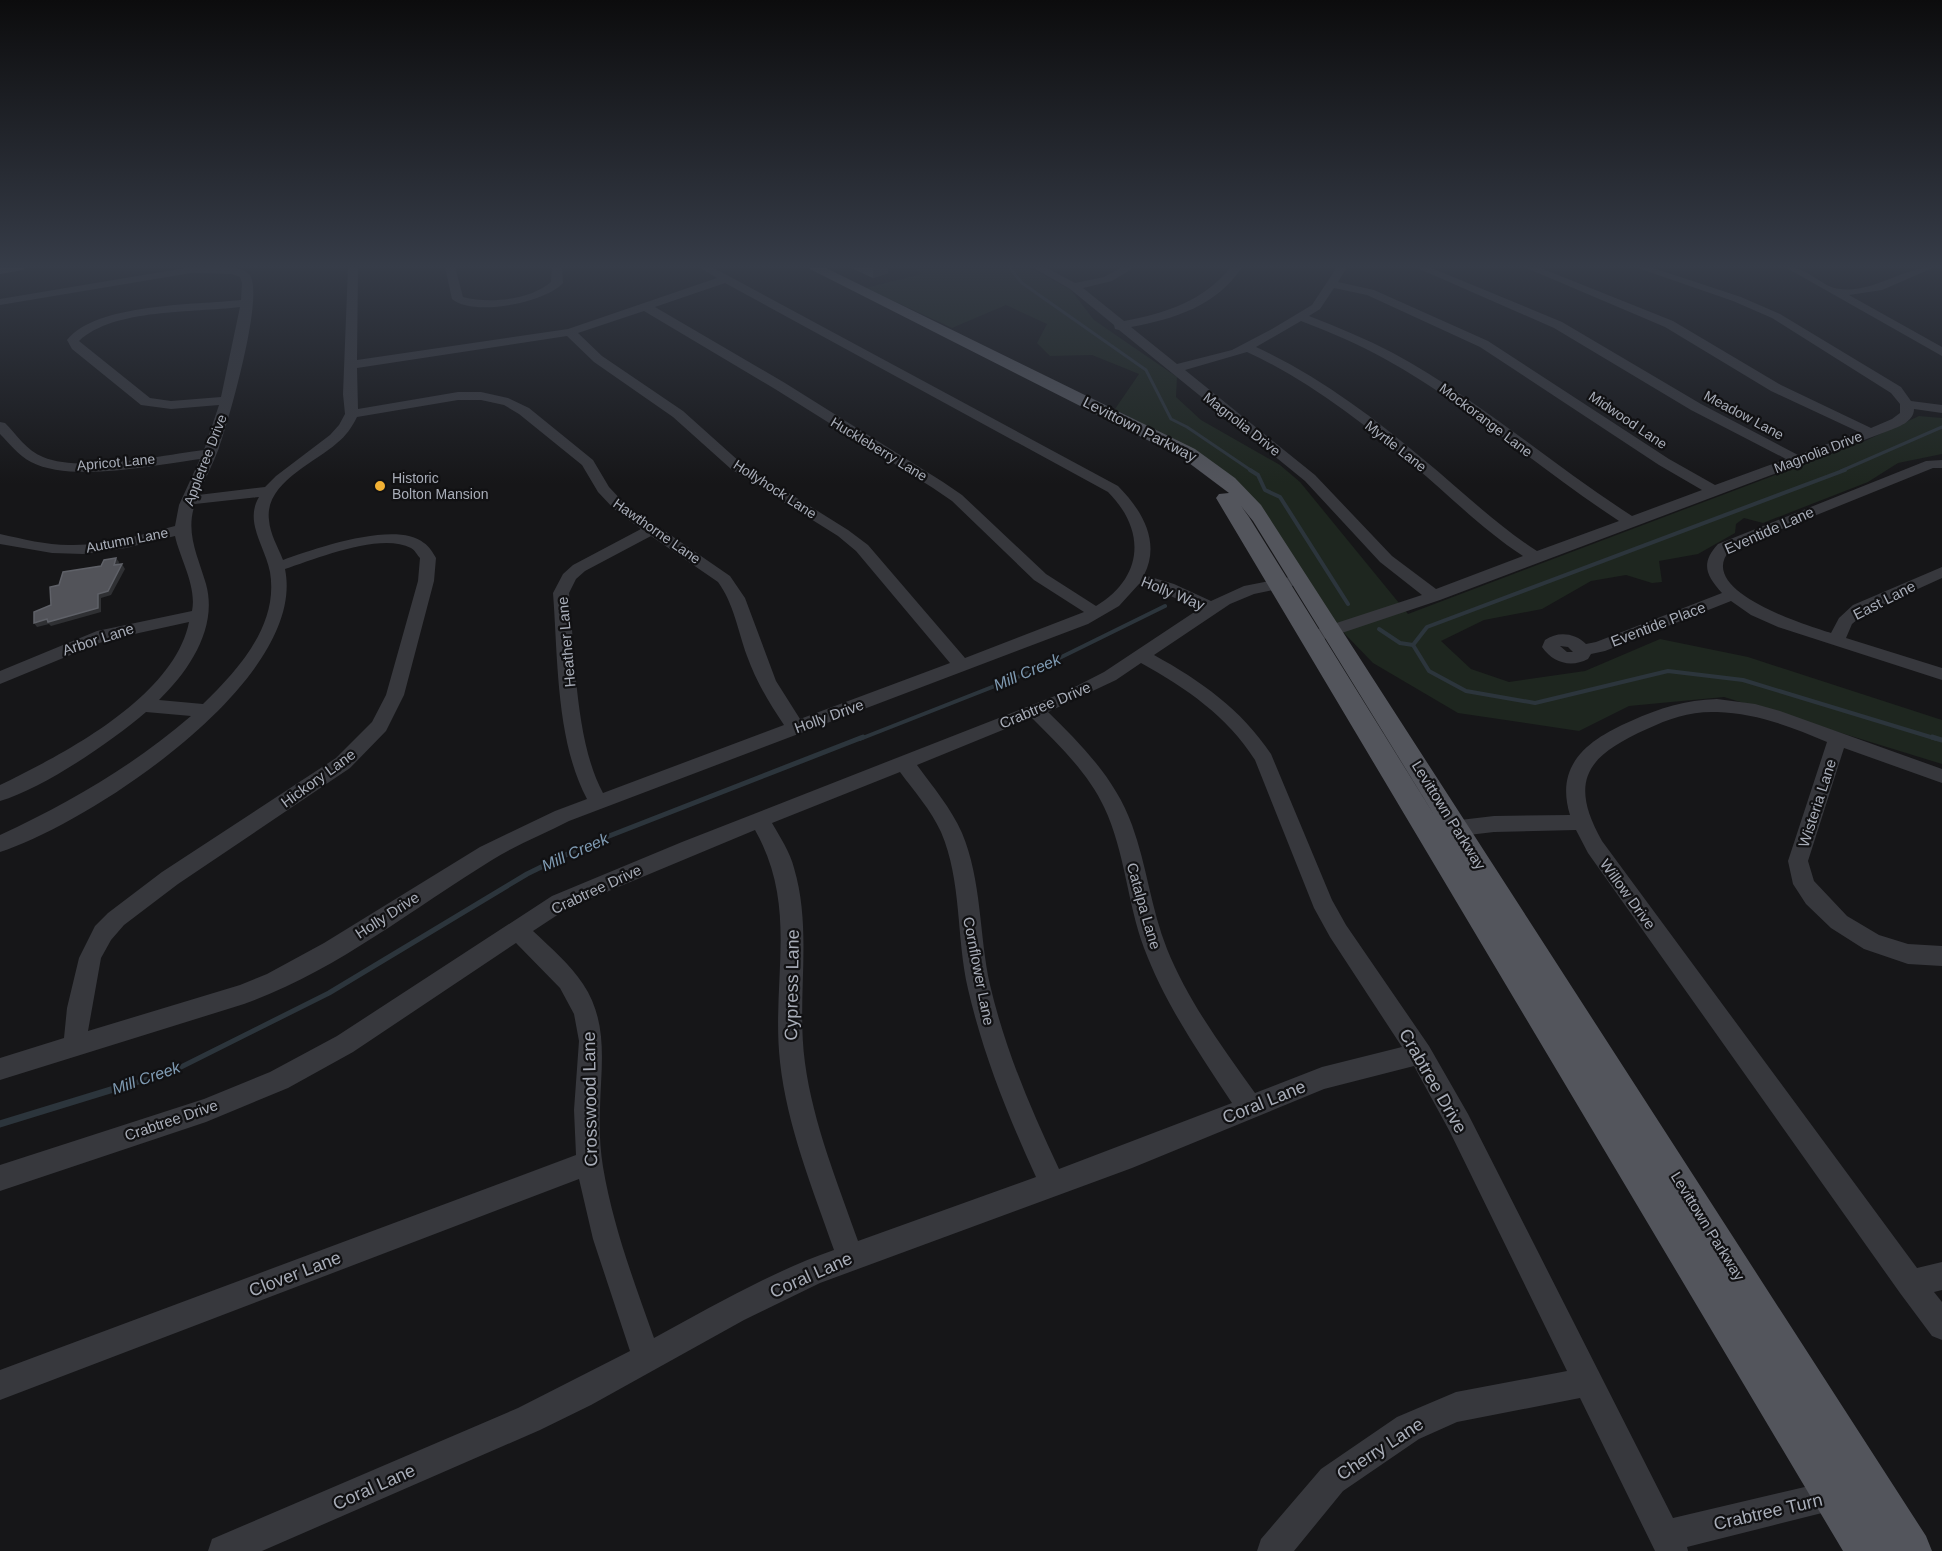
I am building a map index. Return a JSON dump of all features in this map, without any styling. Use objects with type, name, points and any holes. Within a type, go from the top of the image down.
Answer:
[{"type":"main road","name":"Levittown Parkway","points":[[936,339],[1188,467],[1205,479],[1229,502],[1290,582]]},
{"type":"main road","name":"Levittown Parkway","points":[[959,339],[1207,464],[1235,487],[1251,505],[1290,582],[1444,830],[1911,1551]]},
{"type":"main road","name":"Levittown Parkway","points":[[1444,830],[1867,1551]]},
{"type":"street","points":[[73,339],[76,346],[146,402],[171,405],[227,400]]},
{"type":"street","name":"Appletree Drive","points":[[0,794],[36,777],[95,742],[141,705],[179,665],[190,646],[201,614],[201,595],[183,529],[185,512],[210,454],[237,363],[241,339]]},
{"type":"street","points":[[0,844],[80,805],[123,779],[168,747],[209,711],[248,667],[272,625],[279,589],[277,567],[262,527],[261,512],[270,491],[339,432],[352,414],[352,339]]},
{"type":"street","points":[[351,365],[521,339]]},
{"type":"street","name":"Hollyhock Lane","points":[[578,339],[598,359],[687,421],[736,466],[843,532],[862,548],[962,666]]},
{"type":"street","name":"Huckleberry Lane","points":[[701,339],[770,380],[957,498],[1040,577],[1096,613]]},
{"type":"street","name":"Holly Drive","points":[[0,1069],[244,994],[275,981],[332,950],[487,853],[562,816],[962,666],[1096,613],[1122,595],[1134,578],[1144,546],[1142,529],[1128,505],[1113,489],[839,339]]},
{"type":"street","name":"Magnolia Drive","points":[[1136,339],[1310,478],[1386,559],[1434,596]]},
{"type":"street","points":[[1174,369],[1219,358],[1248,348],[1263,339]]},
{"type":"street","name":"Mockorange Lane","points":[[1357,339],[1423,374],[1576,488],[1631,522]]},
{"type":"street","name":"Midwood Lane","points":[[1474,339],[1518,364],[1664,462],[1714,491]]},
{"type":"street","name":"Meadow Lane","points":[[1583,339],[1696,407],[1798,460]]},
{"type":"street","points":[[1695,339],[1776,388],[1869,432]]},
{"type":"street","points":[[1815,339],[1887,383],[1902,396],[1907,404],[1942,410]]},
{"type":"street","points":[[1920,339],[1942,352]]},
{"type":"street","name":"Myrtle Lane","points":[[1248,348],[1287,366],[1316,386],[1418,462],[1494,529],[1535,557]]},
{"type":"street","name":"Hawthorne Lane","points":[[352,414],[458,396],[501,399],[524,411],[588,463],[609,497],[724,579],[731,588],[743,615],[759,664],[776,701],[796,728]]},
{"type":"street","name":"Magnolia Drive","points":[[1322,634],[1434,596],[1798,460],[1904,418],[1908,409],[1907,404]]},
{"type":"street","name":"Apricot Lane","points":[[0,426],[30,455],[59,465],[87,466],[210,454]]},
{"type":"street","name":"Eventide Lane","points":[[1942,464],[1932,464],[1865,489],[1724,547],[1715,556],[1714,569],[1732,594],[1772,618],[1942,674]]},
{"type":"street","points":[[189,500],[270,491]]},
{"type":"street","name":"Heather Lane","points":[[598,801],[585,777],[574,733],[561,593],[569,577],[579,568],[651,528]]},
{"type":"street","name":"Autumn Lane","points":[[0,539],[59,549],[87,549],[126,543],[183,529]]},
{"type":"street","name":"Hickory Lane","points":[[75,1046],[81,999],[90,958],[103,933],[116,919],[170,878],[343,763],[379,726],[395,695],[426,580],[429,562],[423,549],[392,539],[367,540],[277,567]]},
{"type":"street","name":"East Lane","points":[[1837,640],[1845,622],[1859,609],[1942,572]]},
{"type":"street","name":"Holly Way","points":[[1134,578],[1168,588],[1211,608]]},
{"type":"street","name":"Crabtree Drive","points":[[0,1178],[206,1110],[279,1080],[345,1044],[560,902],[1087,688],[1142,656],[1211,608],[1238,594],[1290,582]]},
{"type":"street","name":"Eventide Place","points":[[1582,650],[1599,647],[1732,594]]},
{"type":"street","name":"Arbor Lane","points":[[0,678],[67,648],[103,635],[201,614]]},
{"type":"street","name":"Crabtree Drive","points":[[1142,656],[1225,709],[1253,739],[1264,759],[1322,902],[1338,931],[1420,1054],[1459,1123],[1668,1544]]},
{"type":"street","points":[[141,705],[209,711]]},
{"type":"street","name":"Willow Drive","points":[[1942,776],[1789,720],[1750,709],[1713,705],[1680,708],[1622,732],[1604,742],[1591,753],[1582,765],[1577,780],[1577,809],[1595,848],[1942,1326]]},
{"type":"street","name":"Catalpa Lane","points":[[1035,710],[1086,765],[1115,808],[1148,930],[1170,984],[1180,1003],[1250,1108]]},
{"type":"street","name":"Wisteria Lane","points":[[1838,738],[1798,861],[1804,884],[1814,898],[1839,922],[1872,942],[1908,954],[1942,956]]},
{"type":"street","name":"Cornflower Lane","points":[[904,762],[942,815],[951,834],[962,868],[970,944],[990,1029],[1011,1087],[1053,1184]]},
{"type":"street","name":"Cypress Lane","points":[[760,820],[781,858],[791,900],[794,935],[789,1013],[792,1061],[797,1089],[824,1182],[850,1257]]},
{"type":"street","points":[[1444,830],[1548,821],[1582,822]]},
{"type":"street","name":"Crosswood Lane","points":[[517,930],[569,983],[581,1002],[588,1023],[591,1039],[587,1111],[594,1195],[612,1260],[647,1358]]},
{"type":"street","name":"Coral Lane","points":[[224,1551],[529,1419],[734,1310],[814,1271],[1132,1155],[1322,1078],[1420,1054]]},
{"type":"street","name":"Clover Lane","points":[[0,1385],[590,1162]]},
{"type":"street","points":[[1910,1283],[1942,1276]]},
{"type":"street","name":"Cherry Lane","points":[[1273,1551],[1332,1480],[1408,1428],[1456,1407],[1587,1382]]},
{"type":"street","name":"Crabtree Turn","points":[[1668,1544],[1871,1487]]},
{"type":"shaded area","points":[[1039,339],[1122,339],[1177,377],[1176,397],[1201,420],[1280,465],[1300,482],[1408,614],[1865,441],[1919,416],[1942,418],[1942,454],[1898,463],[1868,482],[1763,523],[1744,518],[1736,524],[1735,533],[1698,554],[1659,561],[1662,582],[1652,583],[1626,575],[1591,581],[1542,609],[1484,620],[1441,641],[1471,669],[1509,682],[1585,671],[1660,639],[1748,657],[1942,720],[1942,764],[1724,697],[1629,706],[1579,731],[1458,713],[1373,663],[1344,633],[1214,464],[1115,409],[1139,374],[1092,355],[1050,356],[1037,343]]},
{"type":"building","points":[[116,558],[114,565],[122,564],[108,591],[98,594],[98,608],[48,622],[47,619],[34,623],[34,612],[51,605],[50,587],[59,585],[63,572],[101,566],[104,560]]},
{"type":"waterway","points":[[1102,339],[1146,370],[1171,419],[1187,427],[1252,471]]},
{"type":"waterway","points":[[1841,471],[1942,427]]},
{"type":"waterway","points":[[1250,470],[1258,475],[1265,490],[1280,497],[1348,604]]},
{"type":"waterway","points":[[1413,645],[1427,627],[1845,470]]},
{"type":"waterway","name":"Mill Creek","points":[[860,739],[1033,671],[1165,606]]},
{"type":"waterway","points":[[1379,629],[1400,643],[1413,645]]},
{"type":"waterway","points":[[1413,645],[1429,671],[1466,691],[1535,703],[1668,671],[1743,680],[1937,739]]},
{"type":"waterway","name":"Mill Creek","points":[[112,1090],[171,1072],[329,993],[527,874],[586,845],[863,737]]},
{"type":"waterway","points":[[1932,737],[1942,740]]},
{"type":"waterway","name":"Mill Creek","points":[[0,1124],[117,1088]]},
{"type":"place","name":"Historic Bolton Mansion","points":[[380,486]]}]
